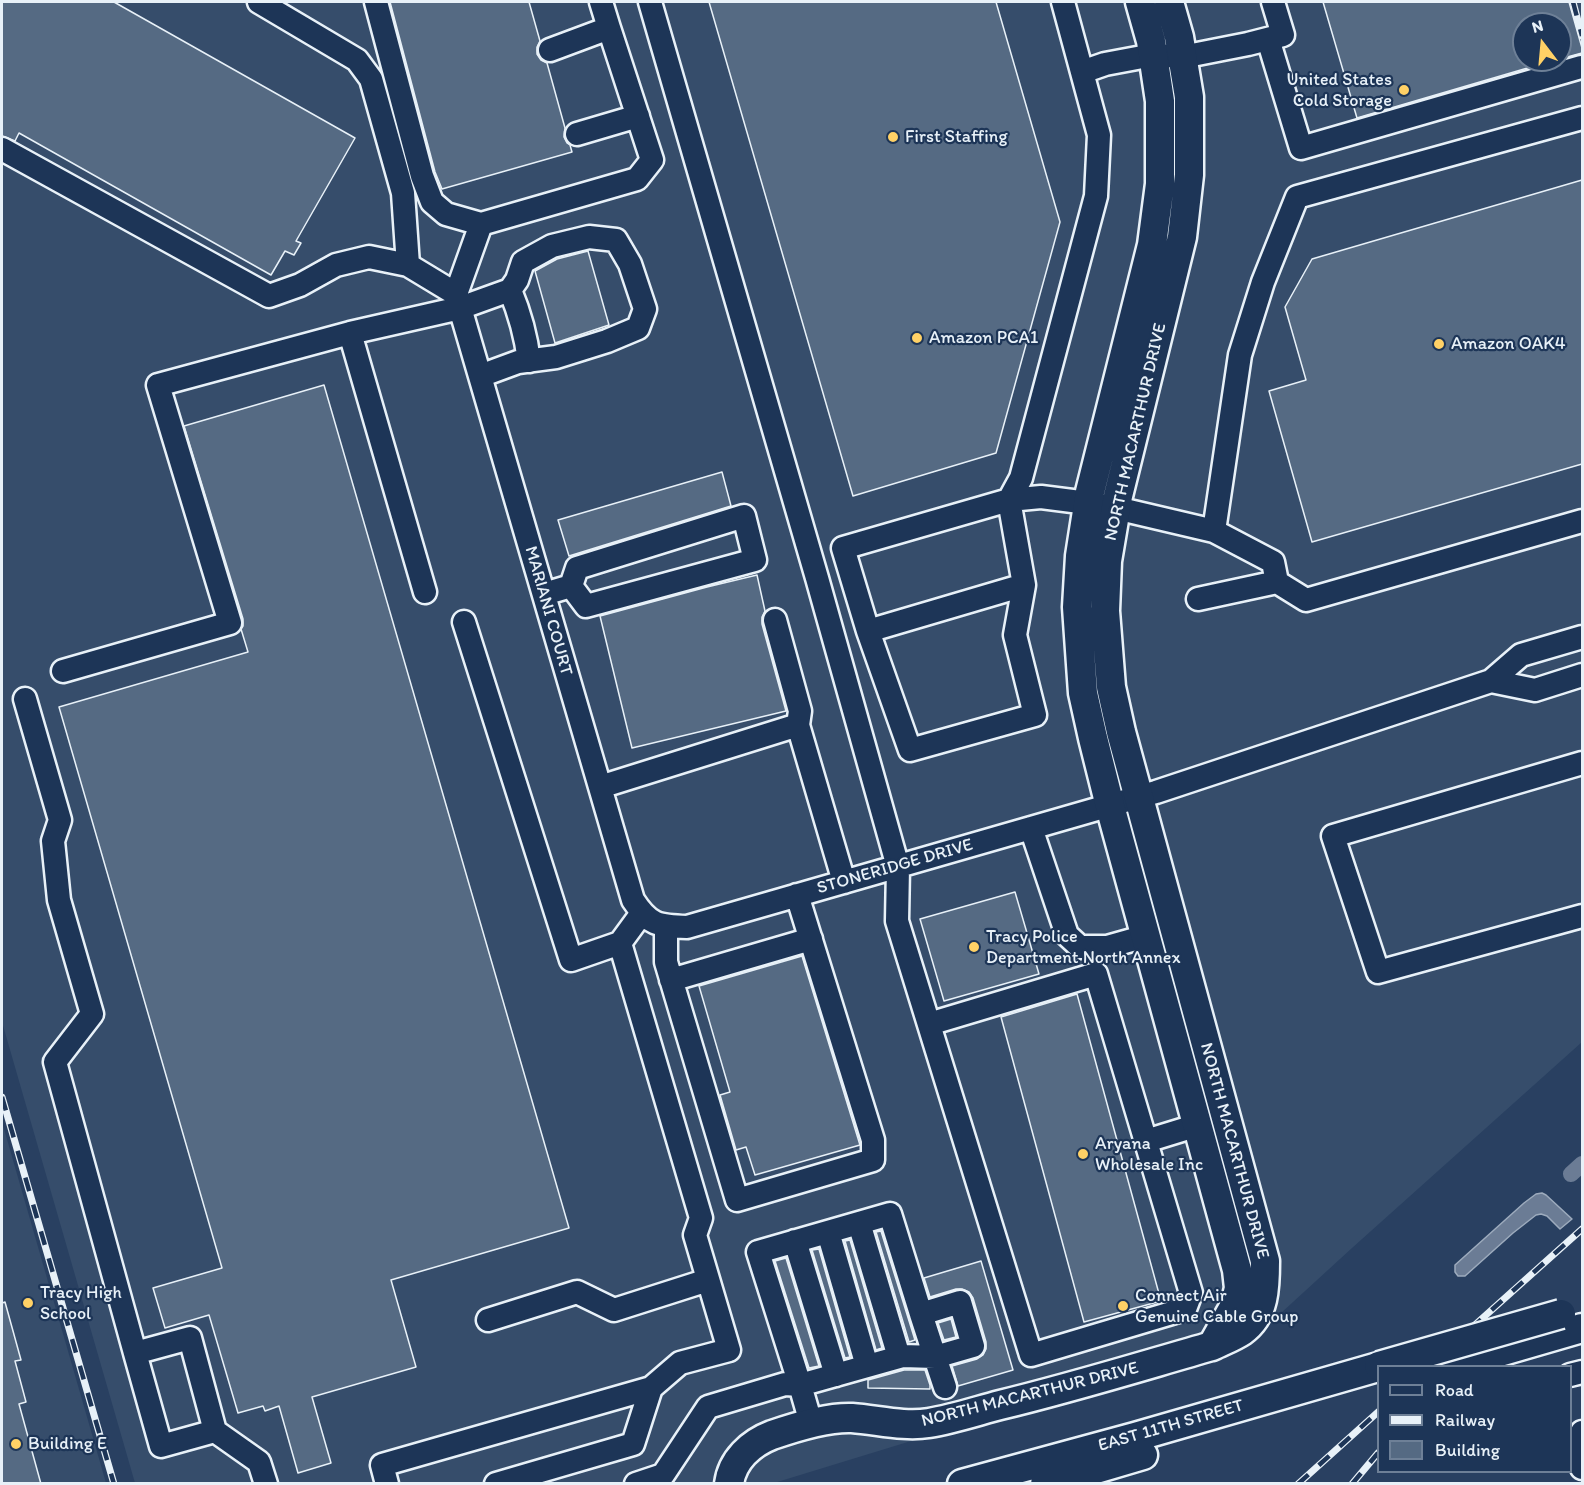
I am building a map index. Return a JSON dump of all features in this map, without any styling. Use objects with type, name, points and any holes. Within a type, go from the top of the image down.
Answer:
[{"type":"main road","name":"NORTH MACARTHUR DRIVE","points":[[1140,2],[1151,41],[1160,101],[1160,184],[1153,235],[1088,503],[1080,556],[1078,617],[1083,693],[1093,738],[1238,1270],[1239,1288],[1235,1305],[1212,1346]]},
{"type":"main road","name":"NORTH MACARTHUR DRIVE","points":[[729,1484],[739,1458],[751,1446],[769,1436],[810,1423],[849,1418],[911,1425],[930,1423],[1023,1400],[1212,1346],[1240,1332],[1256,1317],[1265,1293],[1265,1261],[1120,732],[1111,687],[1105,611],[1107,561],[1116,508],[1182,237],[1189,175],[1188,97],[1179,37],[1169,2]]},
{"type":"main road","name":"EAST 11TH STREET","points":[[1454,1365],[1528,1344],[1575,1317]]},
{"type":"main road","name":"EAST 11TH STREET","points":[[1404,1365],[1575,1317]]},
{"type":"main road","name":"EAST 11TH STREET","points":[[1045,1484],[1333,1400],[1376,1373]]},
{"type":"main road","name":"EAST 11TH STREET","points":[[962,1484],[1376,1373]]},
{"type":"street","points":[[259,2],[357,60],[371,79],[403,193],[408,265]]},
{"type":"street","points":[[376,2],[422,176],[432,202],[446,214],[481,224],[637,179],[652,160],[601,2]]},
{"type":"street","points":[[650,2],[898,867],[897,921],[929,1024],[1032,1355],[1185,1309],[1191,1293],[1096,974],[929,1024]]},
{"type":"street","points":[[1063,2],[1099,135],[1096,196],[1021,478],[1010,500],[1024,585],[1015,635],[1035,715],[910,750],[868,631],[843,548],[1010,500],[1041,497],[1116,508],[1214,531],[1273,562],[1277,582]]},
{"type":"street","points":[[1082,72],[1105,64],[1153,55],[1182,57],[1283,35],[1273,2]]},
{"type":"street","points":[[550,50],[609,28]]},
{"type":"street","points":[[1269,39],[1301,148],[1581,67]]},
{"type":"street","points":[[577,134],[638,116]]},
{"type":"street","points":[[1214,531],[1240,355],[1263,282],[1297,197],[1582,118]]},
{"type":"street","points":[[2,149],[269,296],[300,285],[336,265],[369,257],[408,265],[458,301]]},
{"type":"street","points":[[458,301],[481,224]]},
{"type":"street","points":[[63,671],[230,622],[158,385],[458,301],[510,290],[517,280],[523,262],[552,246],[590,237],[616,240],[630,264],[645,309],[638,328],[556,357],[518,362],[480,375]]},
{"type":"street","points":[[510,290],[521,315],[529,361]]},
{"type":"street","name":"MARIANI COURT","points":[[458,301],[633,900],[653,920]]},
{"type":"street","points":[[350,333],[425,592]]},
{"type":"street","points":[[744,516],[755,560],[586,606],[571,586],[577,568],[744,516]]},
{"type":"street","points":[[1198,599],[1277,582],[1306,600],[1582,521]]},
{"type":"street","points":[[868,631],[1024,585]]},
{"type":"street","points":[[544,594],[571,586]]},
{"type":"street","points":[[776,620],[800,711],[798,726],[844,882]]},
{"type":"street","points":[[464,622],[571,960],[620,943],[653,920],[737,1200],[873,1160],[873,1140],[798,895]]},
{"type":"street","points":[[1491,681],[1521,655],[1582,637]]},
{"type":"street","points":[[1491,681],[1535,690],[1582,675]]},
{"type":"street","name":"STONERIDGE DRIVE","points":[[653,920],[687,927],[898,867],[1110,806],[1491,681]]},
{"type":"street","points":[[25,699],[60,820],[53,841],[59,900],[92,1014],[55,1062],[161,1446],[215,1431]]},
{"type":"street","points":[[600,788],[798,726]]},
{"type":"street","points":[[1582,763],[1333,836],[1378,972],[1582,916]]},
{"type":"street","points":[[1031,828],[1067,935],[1080,947],[1107,947],[1146,936]]},
{"type":"street","points":[[671,980],[811,939]]},
{"type":"street","points":[[380,1482],[382,1465],[651,1389],[680,1364],[729,1350],[695,1235],[701,1218],[620,943]]},
{"type":"street","points":[[1146,1141],[1198,1125]]},
{"type":"street","points":[[810,1423],[758,1252],[890,1214],[945,1387]]},
{"type":"street","points":[[859,1223],[899,1357]]},
{"type":"street","points":[[828,1232],[867,1366]]},
{"type":"street","points":[[795,1241],[836,1375]]},
{"type":"street","points":[[488,1320],[577,1292],[614,1310],[708,1280]]},
{"type":"street","points":[[636,1484],[663,1475],[708,1407],[785,1384],[800,1386],[899,1357],[935,1357],[973,1346],[960,1302],[921,1314]]},
{"type":"street","points":[[135,1353],[190,1338],[215,1431],[260,1462],[266,1484]]},
{"type":"street","points":[[495,1484],[633,1444],[651,1389]]},
{"type":"street","points":[[1582,1432],[1579,1454],[1582,1468]]},
{"type":"shaded area","points":[[2,2],[1582,2],[1582,1042],[1257,1335],[774,1483],[135,1483],[2,1022]]},
{"type":"shaded area","name":"Tracy High School","points":[[2,1122],[106,1483],[2,1483]]},
{"type":"shaded area","points":[[1542,1193],[1572,1219],[1560,1229],[1547,1216],[1536,1215],[1465,1276],[1458,1276],[1455,1272],[1455,1265],[1524,1203],[1536,1194]]},
{"type":"building","points":[[2,2],[114,2],[355,138],[296,241],[301,243],[294,255],[285,251],[271,275],[19,133],[15,141],[2,136]]},
{"type":"building","points":[[390,2],[529,2],[540,41],[537,54],[547,63],[565,128],[564,137],[572,152],[442,189],[435,172]]},
{"type":"building","name":"Amazon PCA1","points":[[709,2],[996,2],[1060,222],[996,453],[853,496]]},
{"type":"building","name":"United States Cold Storage","points":[[1323,2],[1569,2],[1572,12],[1512,12],[1512,72],[1514,72],[1357,118]]},
{"type":"building","name":"United States Cold Storage","points":[[1572,13],[1582,48],[1582,53],[1572,56]]},
{"type":"building","name":"Amazon OAK4","points":[[1582,180],[1582,464],[1312,542],[1269,391],[1306,380],[1285,307],[1312,259]]},
{"type":"building","points":[[588,251],[609,325],[555,343],[535,271],[557,259]]},
{"type":"building","points":[[324,385],[569,1228],[391,1280],[416,1367],[312,1397],[331,1463],[298,1473],[279,1406],[265,1411],[263,1406],[238,1413],[209,1315],[165,1328],[153,1288],[222,1268],[59,707],[248,652],[241,629],[243,619],[184,426]]},
{"type":"building","points":[[722,472],[731,506],[569,556],[558,520]]},
{"type":"building","points":[[757,575],[765,611],[762,624],[786,711],[632,748],[600,616]]},
{"type":"building","points":[[1015,892],[1039,974],[944,1001],[920,919]]},
{"type":"building","points":[[802,956],[860,1145],[755,1175],[746,1147],[736,1150],[720,1095],[730,1092],[699,986]]},
{"type":"building","points":[[1077,994],[1161,1301],[1084,1322],[1001,1017]]},
{"type":"building","points":[[881,1231],[915,1340],[909,1342],[876,1232]]},
{"type":"building","points":[[850,1240],[882,1348],[876,1350],[845,1241]]},
{"type":"building","points":[[819,1249],[850,1357],[845,1358],[812,1250]]},
{"type":"building","points":[[786,1258],[819,1366],[809,1368],[775,1261]]},
{"type":"building","points":[[981,1261],[1013,1370],[958,1386],[952,1366],[977,1359],[986,1349],[973,1298],[969,1292],[962,1289],[930,1297],[924,1278]]},
{"type":"building","name":"Building E","points":[[5,1302],[21,1360],[15,1361],[26,1402],[19,1404],[41,1484],[2,1484],[2,1303]]},
{"type":"building","points":[[951,1319],[956,1337],[944,1340],[938,1323]]},
{"type":"building","points":[[904,1370],[925,1370],[930,1389],[868,1388],[868,1380]]},
{"type":"waterway","points":[[1571,1174],[1582,1164]]},
{"type":"railway","points":[[1573,2],[1582,36]]},
{"type":"railway","points":[[2,1097],[114,1484]]},
{"type":"railway","points":[[1430,1365],[1582,1229]]},
{"type":"railway","points":[[1298,1484],[1377,1413]]},
{"type":"railway","points":[[1352,1484],[1377,1454]]},
{"type":"place","name":"United States Cold Storage","points":[[1404,90]]},
{"type":"place","name":"First Staffing","points":[[893,137]]},
{"type":"place","name":"Amazon PCA1","points":[[917,338]]},
{"type":"place","name":"Amazon OAK4","points":[[1439,344]]},
{"type":"place","name":"Tracy Police Department North Annex","points":[[974,947]]},
{"type":"place","name":"Aryana Wholesale Inc","points":[[1083,1154]]},
{"type":"place","name":"Tracy High School","points":[[28,1303]]},
{"type":"place","name":"Connect Air Genuine Cable Group","points":[[1123,1306]]},
{"type":"place","name":"Building E","points":[[16,1444]]}]
